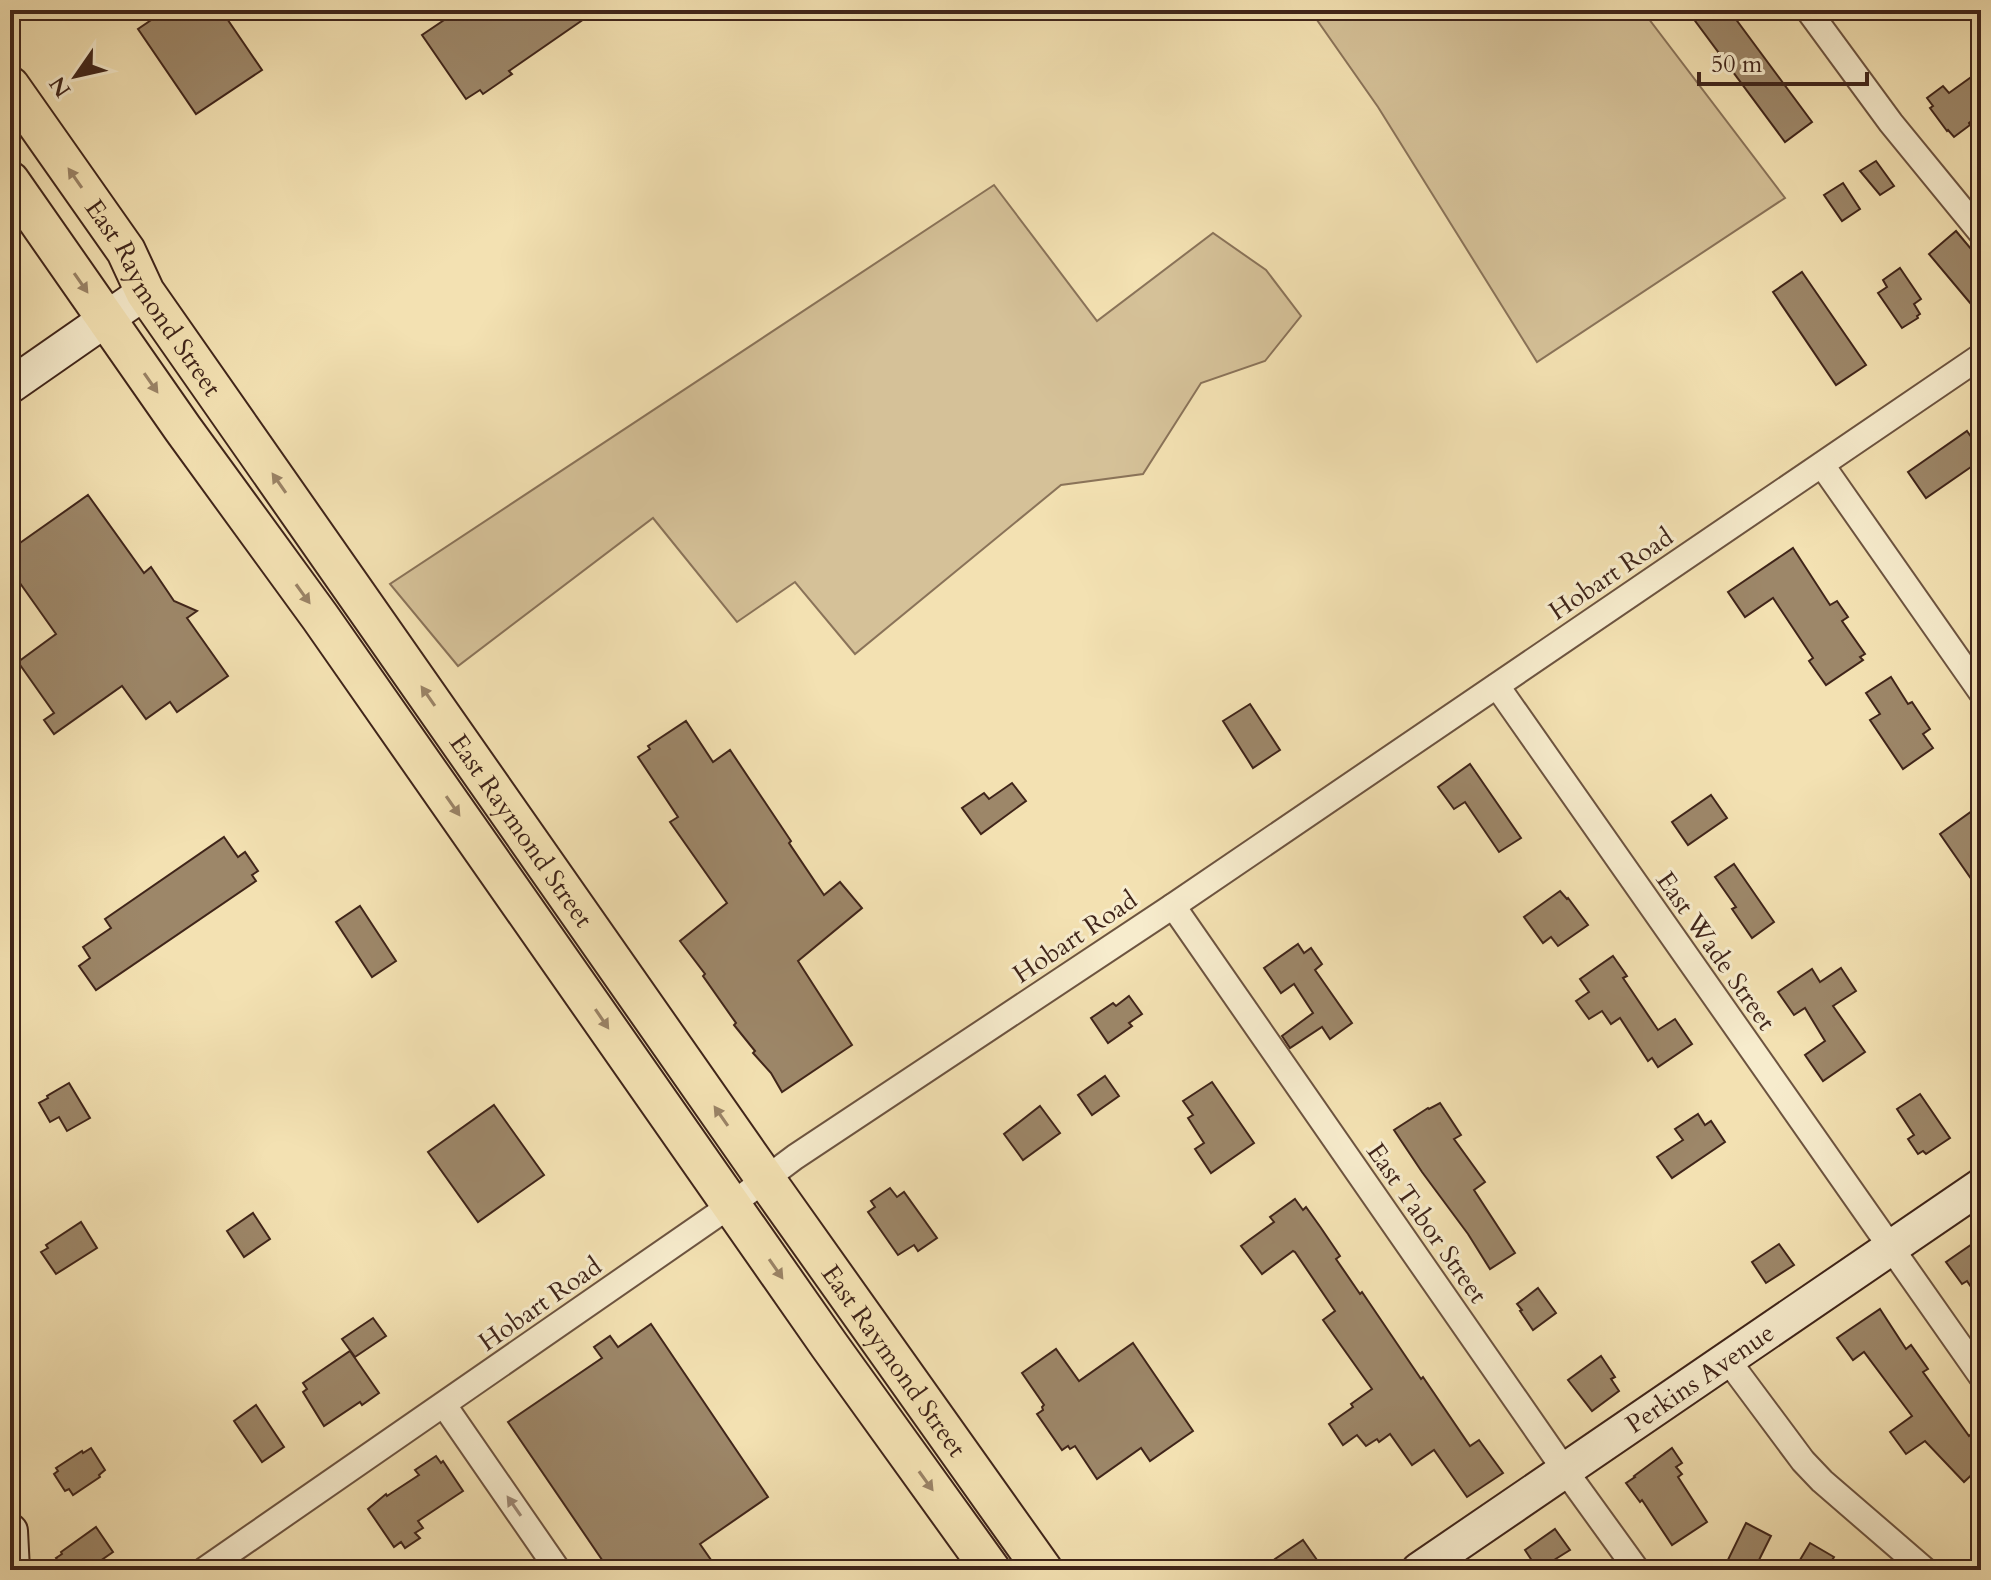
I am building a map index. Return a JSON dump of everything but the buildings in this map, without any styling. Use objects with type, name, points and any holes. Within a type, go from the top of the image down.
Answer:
[{"type":"main road","name":"East Raymond Street","points":[[10,86],[126,251],[145,292],[766,1180],[1043,1570]]},
{"type":"main road","name":"East Raymond Street","points":[[10,181],[183,429],[320,617],[829,1345],[991,1570]]},
{"type":"street","points":[[1808,10],[1891,123],[1981,233]]},
{"type":"street","points":[[10,386],[145,292]]},
{"type":"street","name":"Hobart Road","points":[[204,1570],[731,1205],[795,1157],[1173,906],[1981,356]]},
{"type":"street","points":[[1822,465],[1981,692]]},
{"type":"street","name":"East Wade Street","points":[[1497,686],[1981,1376]]},
{"type":"street","name":"East Tabor Street","points":[[1173,906],[1637,1570]]},
{"type":"street","name":"Perkins Avenue","points":[[1419,1570],[1981,1186]]},
{"type":"street","points":[[1727,1359],[1783,1435],[1822,1481],[1925,1570]]},
{"type":"street","points":[[444,1405],[558,1570]]},
{"type":"street","points":[[10,1531],[12,1570]]},
{"type":"shaded area","points":[[1310,10],[1642,10],[1785,198],[1537,362],[1378,107]]},
{"type":"shaded area","points":[[994,185],[1097,321],[1213,233],[1266,270],[1301,316],[1265,361],[1201,383],[1143,474],[1061,485],[855,654],[795,582],[737,622],[653,518],[458,666],[390,584]]}]
